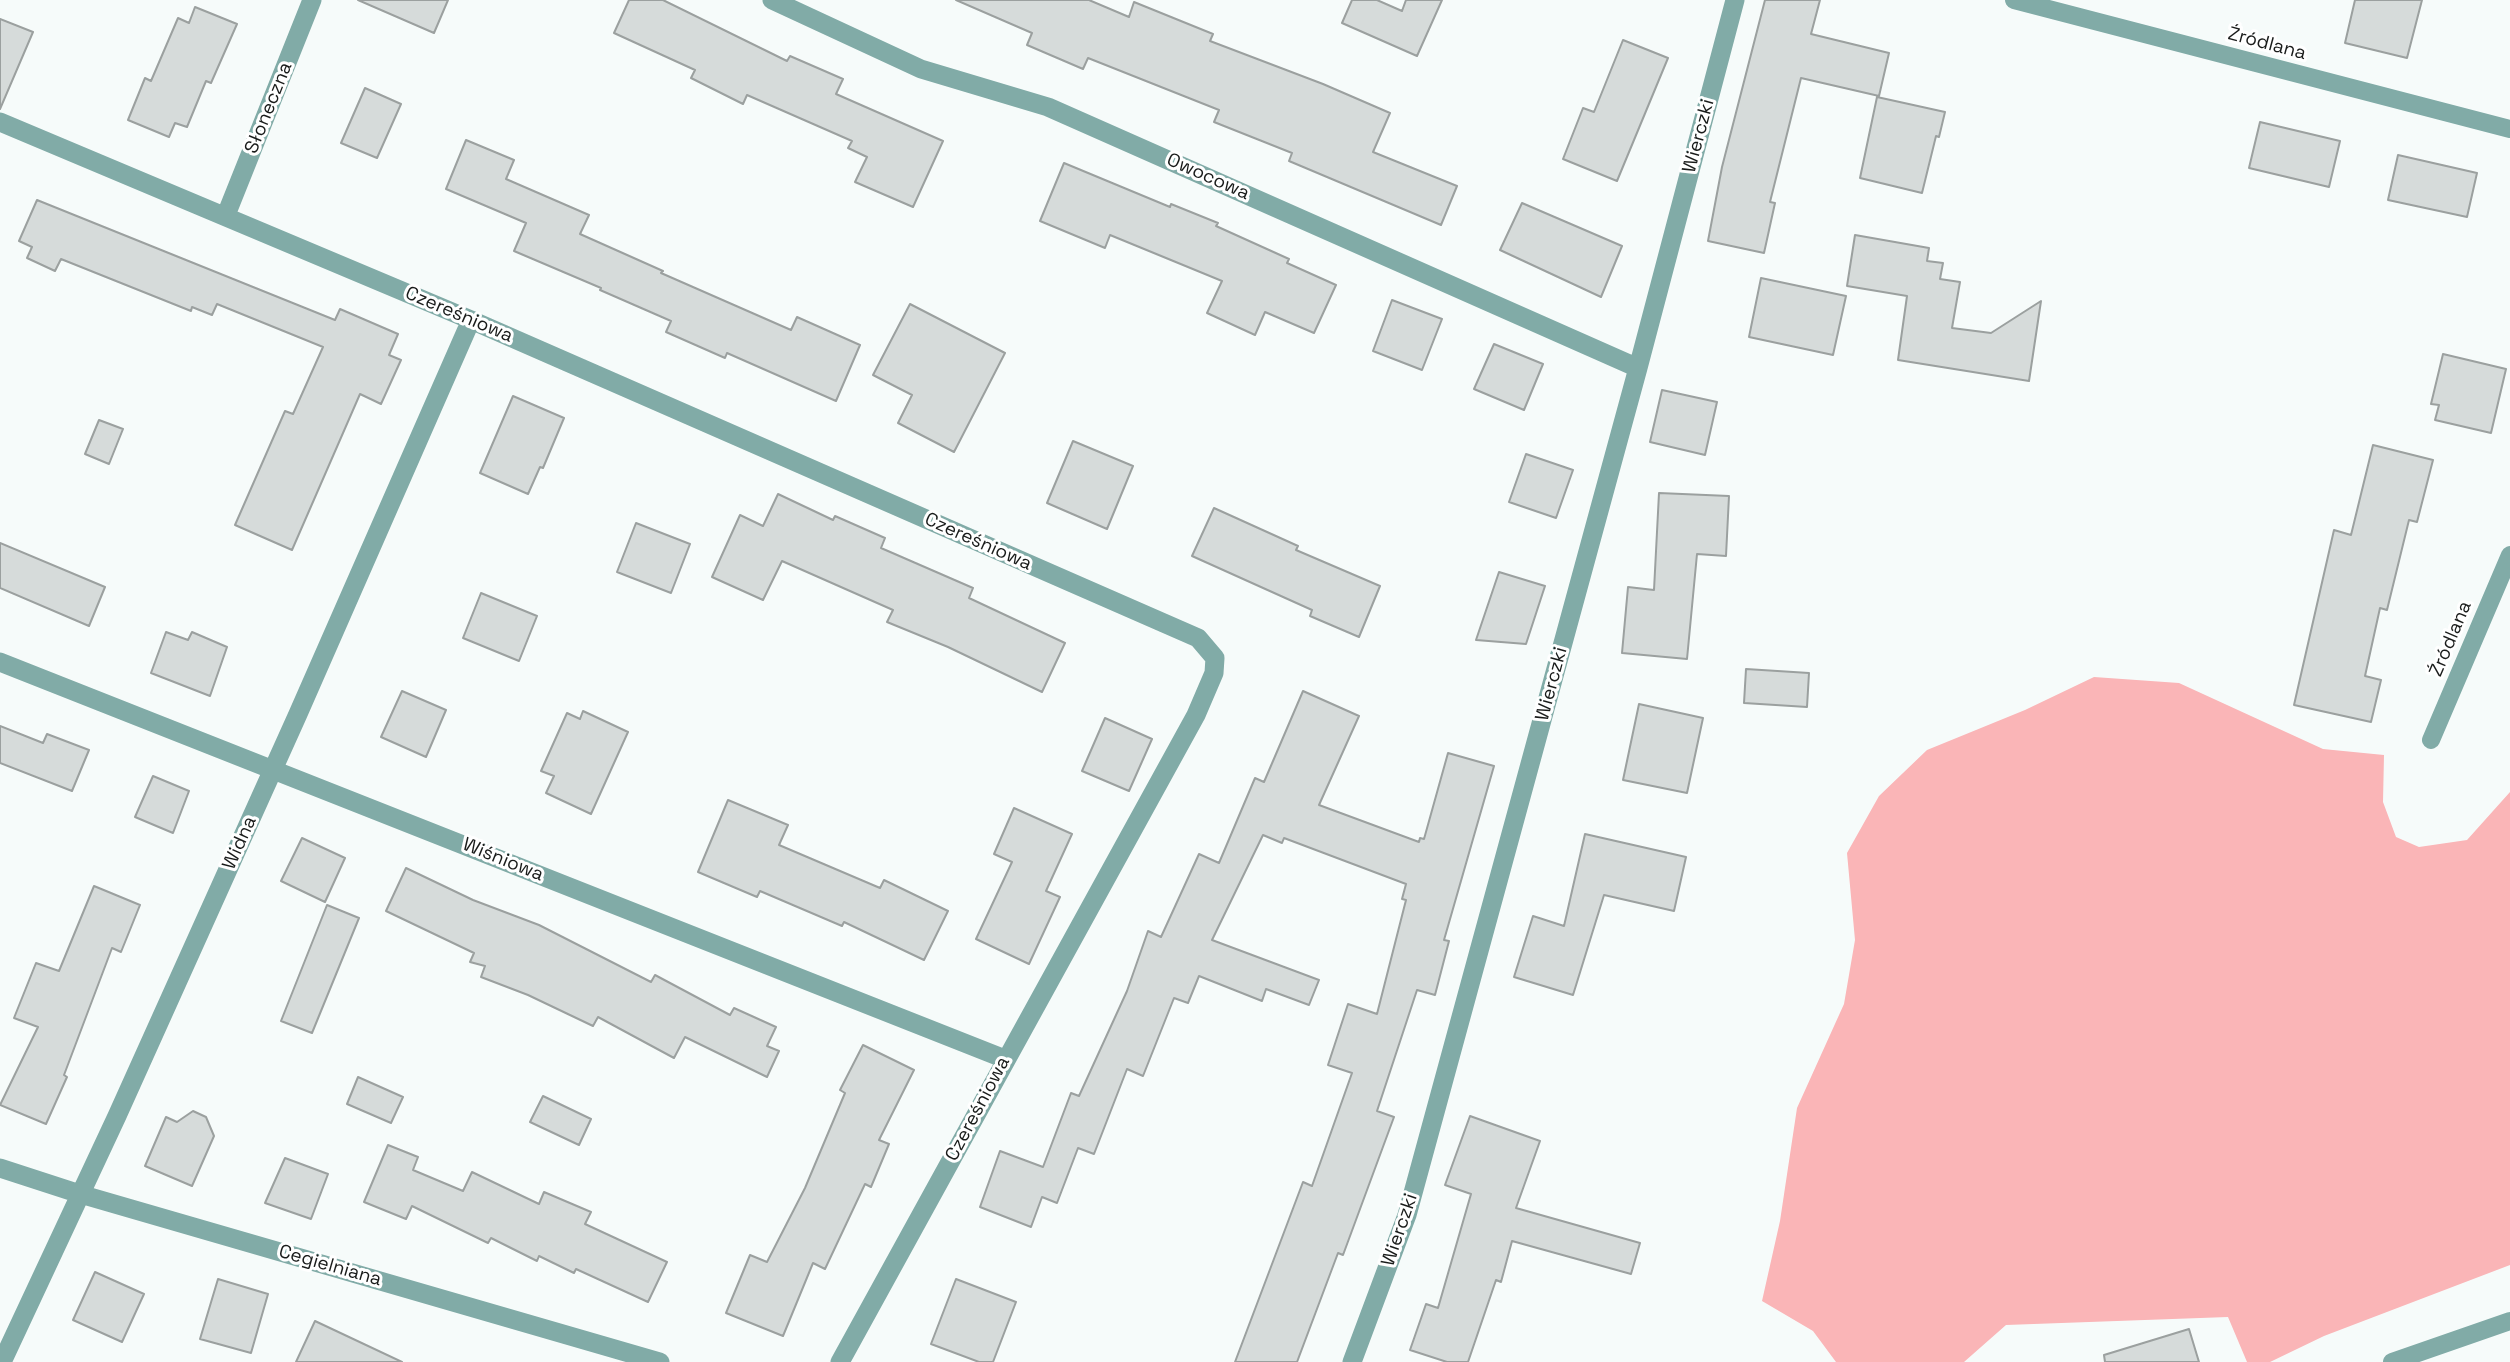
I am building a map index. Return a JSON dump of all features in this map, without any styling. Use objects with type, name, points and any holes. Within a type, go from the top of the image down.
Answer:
[{"type":"street","name":"Słoneczna","points":[[226,215],[312,0]]},
{"type":"street","name":"Owocowa","points":[[772,0],[921,69],[1048,107],[1638,368]]},
{"type":"street","name":"Wierczki","points":[[1352,1362],[1407,1215],[1638,368],[1735,0]]},
{"type":"street","name":"Czereśniowa","points":[[0,122],[471,320],[1198,638],[1214,658],[1214,673],[1196,715],[840,1362]]},
{"type":"street","name":"Widna","points":[[2,1362],[273,769],[471,320]]},
{"type":"street","name":"Wiśniowa","points":[[0,662],[1005,1059]]},
{"type":"street","name":"Cegielniana","points":[[0,1168],[80,1194],[660,1362]]},
{"type":"lane","name":"Źródlana","points":[[2014,0],[2510,129]]},
{"type":"lane","name":"Źródlana","points":[[2431,740],[2510,555]]},
{"type":"lane","points":[[2392,1362],[2510,1321]]},
{"type":"shaded area","points":[[2094,677],[2179,683],[2323,749],[2384,755],[2383,802],[2396,837],[2419,847],[2467,840],[2510,792],[2510,1265],[2324,1336],[2270,1362],[2247,1362],[2228,1317],[2006,1325],[1964,1362],[1836,1362],[1813,1331],[1762,1301],[1780,1221],[1797,1108],[1844,1004],[1855,940],[1847,853],[1879,796],[1927,750],[2025,710]]},
{"type":"building","points":[[358,0],[448,0],[434,33]]},
{"type":"building","points":[[629,0],[663,0],[787,61],[790,56],[843,79],[836,94],[943,141],[913,207],[855,182],[867,157],[848,148],[852,141],[747,95],[743,104],[691,78],[695,70],[614,33]]},
{"type":"building","points":[[956,0],[1089,0],[1129,17],[1134,2],[1213,34],[1210,41],[1390,113],[1373,152],[1457,186],[1441,225],[1289,161],[1292,153],[1214,122],[1219,110],[1088,58],[1083,69],[1027,45],[1032,33]]},
{"type":"building","points":[[1352,0],[1377,0],[1402,11],[1406,0],[1442,0],[1417,56],[1342,23]]},
{"type":"building","points":[[1765,0],[1820,0],[1811,34],[1889,53],[1879,96],[1801,78],[1770,202],[1775,203],[1764,253],[1708,241],[1722,167]]},
{"type":"building","points":[[2355,0],[2422,0],[2407,58],[2345,43]]},
{"type":"building","points":[[195,7],[237,24],[211,83],[206,81],[187,127],[175,123],[169,137],[128,120],[145,78],[151,81],[178,18],[189,23]]},
{"type":"building","points":[[0,19],[33,32],[0,109]]},
{"type":"building","points":[[1623,40],[1668,58],[1617,181],[1563,159],[1583,108],[1594,112]]},
{"type":"building","points":[[365,88],[401,104],[377,158],[341,143]]},
{"type":"building","points":[[1877,97],[1945,112],[1939,137],[1936,136],[1922,193],[1860,178]]},
{"type":"building","points":[[2260,122],[2340,141],[2329,187],[2249,168]]},
{"type":"building","points":[[466,140],[514,160],[506,179],[589,215],[580,234],[791,330],[797,317],[860,345],[836,401],[727,353],[725,358],[666,332],[671,321],[514,251],[526,223],[446,189]]},
{"type":"building","points":[[2398,155],[2477,173],[2467,217],[2388,200]]},
{"type":"building","points":[[1064,163],[1170,207],[1171,204],[1218,223],[1216,226],[1289,259],[1287,263],[1336,285],[1314,333],[1265,312],[1255,335],[1207,313],[1222,281],[1110,235],[1105,248],[1040,221]]},
{"type":"building","points":[[37,200],[335,320],[340,309],[398,334],[389,355],[401,360],[381,404],[360,394],[292,550],[235,525],[285,411],[293,414],[323,347],[217,304],[212,315],[192,307],[191,311],[61,259],[55,271],[27,258],[32,247],[19,241]]},
{"type":"building","points":[[1522,203],[1622,246],[1601,297],[1500,250]]},
{"type":"building","points":[[1855,235],[1929,248],[1927,261],[1943,263],[1940,279],[1960,282],[1952,328],[1991,333],[2041,301],[2029,381],[1898,360],[1907,296],[1847,286]]},
{"type":"building","points":[[1761,278],[1846,296],[1833,355],[1749,337]]},
{"type":"building","points":[[1392,300],[1442,319],[1422,370],[1373,351]]},
{"type":"building","points":[[910,304],[1005,353],[954,452],[898,423],[912,395],[873,375]]},
{"type":"building","points":[[1494,344],[1543,364],[1524,410],[1474,389]]},
{"type":"building","points":[[2443,354],[2506,369],[2491,433],[2435,420],[2439,405],[2431,404]]},
{"type":"building","points":[[1662,390],[1717,402],[1705,455],[1650,442]]},
{"type":"building","points":[[513,396],[564,418],[543,468],[540,467],[528,494],[480,473]]},
{"type":"building","points":[[99,420],[123,429],[109,464],[85,454]]},
{"type":"building","points":[[1073,441],[1133,466],[1107,529],[1047,503]]},
{"type":"building","points":[[2373,445],[2433,460],[2417,522],[2409,520],[2387,610],[2380,608],[2365,676],[2381,680],[2371,722],[2294,705],[2334,530],[2351,535]]},
{"type":"building","points":[[1526,454],[1573,470],[1556,518],[1509,502]]},
{"type":"building","points":[[1659,493],[1729,496],[1726,556],[1697,554],[1687,659],[1622,653],[1628,587],[1654,590]]},
{"type":"building","points":[[778,494],[833,520],[835,516],[885,538],[881,548],[973,588],[969,598],[1065,643],[1042,692],[948,647],[887,622],[893,610],[782,561],[763,600],[712,577],[740,515],[763,526]]},
{"type":"building","points":[[1214,508],[1298,546],[1296,550],[1380,586],[1359,637],[1310,616],[1312,610],[1192,556]]},
{"type":"building","points":[[636,523],[690,544],[671,593],[617,572]]},
{"type":"building","points":[[0,543],[105,587],[89,626],[0,588]]},
{"type":"building","points":[[1499,572],[1545,586],[1526,644],[1476,640]]},
{"type":"building","points":[[481,593],[537,616],[519,661],[463,638]]},
{"type":"building","points":[[166,632],[188,640],[192,632],[227,647],[210,696],[151,673]]},
{"type":"building","points":[[1746,669],[1809,673],[1807,707],[1744,703]]},
{"type":"building","points":[[402,691],[446,710],[426,757],[381,737]]},
{"type":"building","points":[[1303,691],[1359,716],[1319,805],[1419,842],[1420,838],[1424,839],[1448,753],[1494,766],[1444,940],[1449,941],[1435,995],[1417,990],[1377,1111],[1394,1117],[1343,1255],[1338,1253],[1297,1362],[1235,1362],[1303,1182],[1312,1186],[1352,1073],[1328,1065],[1348,1004],[1377,1014],[1406,900],[1402,899],[1406,884],[1284,838],[1282,843],[1263,835],[1212,940],[1319,980],[1309,1005],[1266,989],[1262,1001],[1199,976],[1188,1003],[1174,998],[1143,1076],[1127,1069],[1094,1154],[1078,1148],[1057,1203],[1042,1197],[1031,1227],[980,1207],[1000,1151],[1043,1167],[1071,1093],[1079,1096],[1127,991],[1148,931],[1161,937],[1199,854],[1219,863],[1255,778],[1264,782]]},
{"type":"building","points":[[1639,704],[1703,718],[1687,793],[1623,780]]},
{"type":"building","points":[[583,711],[628,732],[591,814],[546,793],[554,776],[541,771],[567,713],[580,719]]},
{"type":"building","points":[[1105,718],[1152,739],[1129,791],[1082,771]]},
{"type":"building","points":[[0,726],[43,743],[47,734],[89,750],[72,791],[0,763]]},
{"type":"building","points":[[153,776],[189,791],[173,833],[135,817]]},
{"type":"building","points":[[728,800],[788,825],[779,845],[880,888],[884,880],[948,911],[924,960],[844,922],[842,926],[760,891],[757,897],[698,872]]},
{"type":"building","points":[[1014,808],[1072,834],[1046,891],[1060,897],[1029,964],[976,939],[1012,862],[994,854]]},
{"type":"building","points":[[1585,834],[1686,857],[1674,911],[1604,895],[1573,995],[1514,977],[1533,916],[1564,926]]},
{"type":"building","points":[[302,838],[345,858],[325,902],[281,881]]},
{"type":"building","points":[[406,868],[473,900],[539,925],[651,982],[655,975],[730,1015],[734,1008],[776,1027],[767,1046],[779,1051],[767,1077],[685,1037],[674,1058],[598,1017],[593,1026],[528,995],[481,977],[485,966],[470,962],[474,953],[386,911]]},
{"type":"building","points":[[94,886],[140,905],[121,952],[112,948],[64,1075],[67,1077],[46,1124],[0,1105],[38,1027],[14,1018],[36,963],[59,971]]},
{"type":"building","points":[[327,905],[359,918],[312,1033],[281,1021]]},
{"type":"building","points":[[863,1045],[914,1070],[879,1140],[889,1144],[871,1187],[865,1184],[825,1269],[813,1263],[783,1336],[726,1313],[750,1255],[767,1262],[805,1188],[845,1093],[840,1090]]},
{"type":"building","points":[[358,1077],[403,1097],[391,1123],[347,1104]]},
{"type":"building","points":[[543,1096],[591,1119],[579,1145],[530,1122]]},
{"type":"building","points":[[193,1111],[206,1117],[214,1136],[192,1186],[145,1166],[166,1117],[177,1122]]},
{"type":"building","points":[[1470,1116],[1540,1141],[1516,1208],[1640,1243],[1631,1274],[1512,1241],[1501,1282],[1496,1280],[1468,1362],[1447,1362],[1410,1350],[1426,1304],[1438,1308],[1471,1194],[1445,1185]]},
{"type":"building","points":[[388,1145],[418,1157],[413,1170],[463,1191],[472,1172],[539,1204],[544,1192],[591,1212],[585,1224],[667,1262],[648,1302],[576,1269],[574,1273],[539,1256],[537,1261],[491,1238],[488,1243],[412,1206],[406,1219],[364,1202]]},
{"type":"building","points":[[285,1158],[328,1174],[311,1219],[265,1203]]},
{"type":"building","points":[[95,1272],[144,1294],[122,1342],[73,1320]]},
{"type":"building","points":[[218,1279],[268,1294],[251,1353],[200,1339]]},
{"type":"building","points":[[956,1279],[1016,1302],[993,1362],[979,1362],[931,1344]]},
{"type":"building","points":[[315,1321],[402,1362],[296,1362]]},
{"type":"building","points":[[2189,1329],[2199,1362],[2105,1362],[2104,1355]]}]
